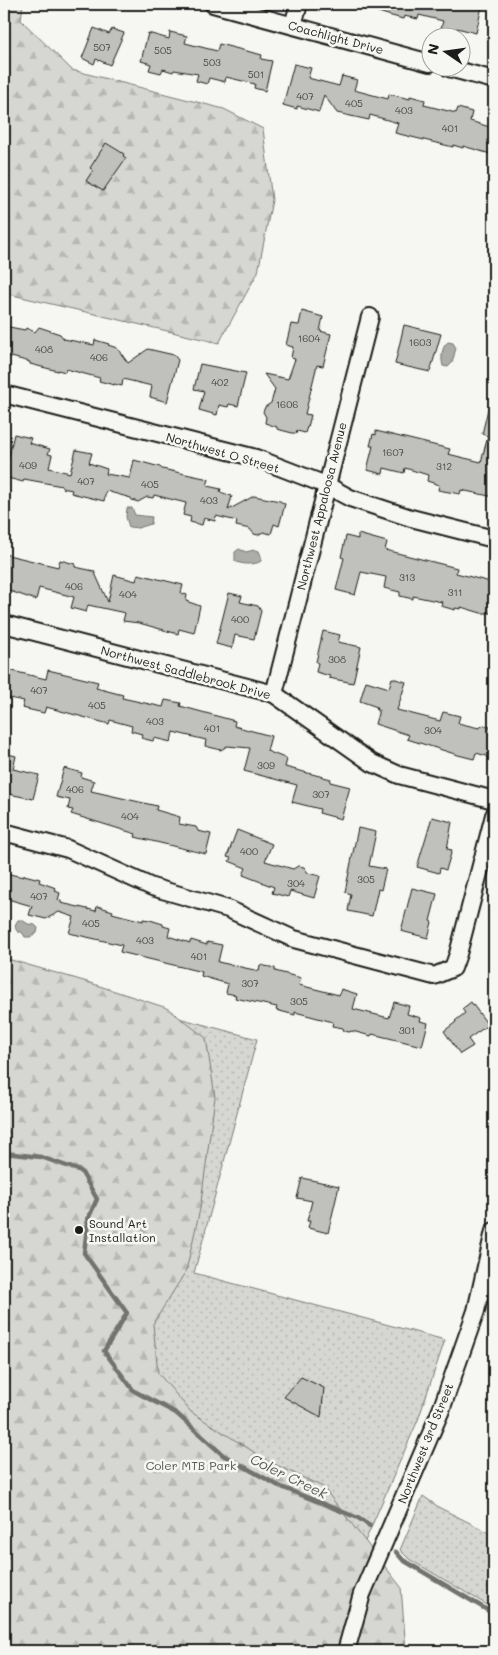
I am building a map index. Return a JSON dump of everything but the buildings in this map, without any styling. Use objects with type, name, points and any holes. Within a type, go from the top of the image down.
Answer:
[{"type":"street","name":"Coachlight Drive","points":[[213,4],[420,60]]},
{"type":"street","points":[[293,26],[299,4]]},
{"type":"street","points":[[470,74],[494,80]]},
{"type":"street","name":"Northwest Appaloosa Avenue","points":[[274,694],[370,317]]},
{"type":"street","name":"Northwest O Street","points":[[4,394],[256,458],[326,485],[350,498],[411,518],[494,539]]},
{"type":"street","name":"Northwest Saddlebrook Drive","points":[[4,624],[274,694],[372,763],[398,775],[494,800]]},
{"type":"street","points":[[4,832],[68,849],[152,887],[228,909],[294,939],[434,976],[453,968],[494,815]]},
{"type":"street","name":"Northwest 3rd Street","points":[[346,1651],[362,1594],[441,1410],[476,1311],[494,1231]]},
{"type":"green space","points":[[4,4],[23,4],[21,20],[72,70],[224,109],[263,129],[272,200],[258,272],[219,343],[4,293]]},
{"type":"green space","name":"Coler MTB Park","points":[[4,958],[167,1008],[206,1038],[215,1097],[200,1209],[186,1271],[153,1324],[158,1373],[191,1412],[268,1461],[323,1487],[401,1587],[406,1651],[4,1651]]},
{"type":"green space","name":"Coler MTB Park","points":[[4,971],[257,1039],[194,1273],[445,1340],[418,1420],[345,1587],[4,1651]]},
{"type":"green space","points":[[423,1496],[440,1508],[494,1535],[494,1609],[409,1559],[400,1550]]},
{"type":"shaded area","points":[[448,342],[453,343],[456,348],[452,363],[448,367],[443,366],[442,357],[444,347]]},
{"type":"shaded area","points":[[127,508],[132,508],[135,515],[152,517],[151,524],[138,528],[129,527],[126,517]]},
{"type":"shaded area","points":[[239,549],[246,552],[259,551],[261,561],[248,564],[235,561],[235,552]]},
{"type":"shaded area","points":[[18,920],[35,925],[38,928],[37,933],[30,937],[25,937],[22,932],[18,932],[16,929]]},
{"type":"waterway","name":"Coler Creek","points":[[4,1153],[41,1157],[81,1171],[97,1199],[88,1219],[84,1253],[127,1313],[104,1351],[134,1391],[176,1413],[223,1455],[279,1486],[358,1518],[370,1526]]},
{"type":"waterway","points":[[396,1552],[403,1560],[494,1614]]},
{"type":"place","name":"Sound Art Installation","points":[[79,1230]]}]
